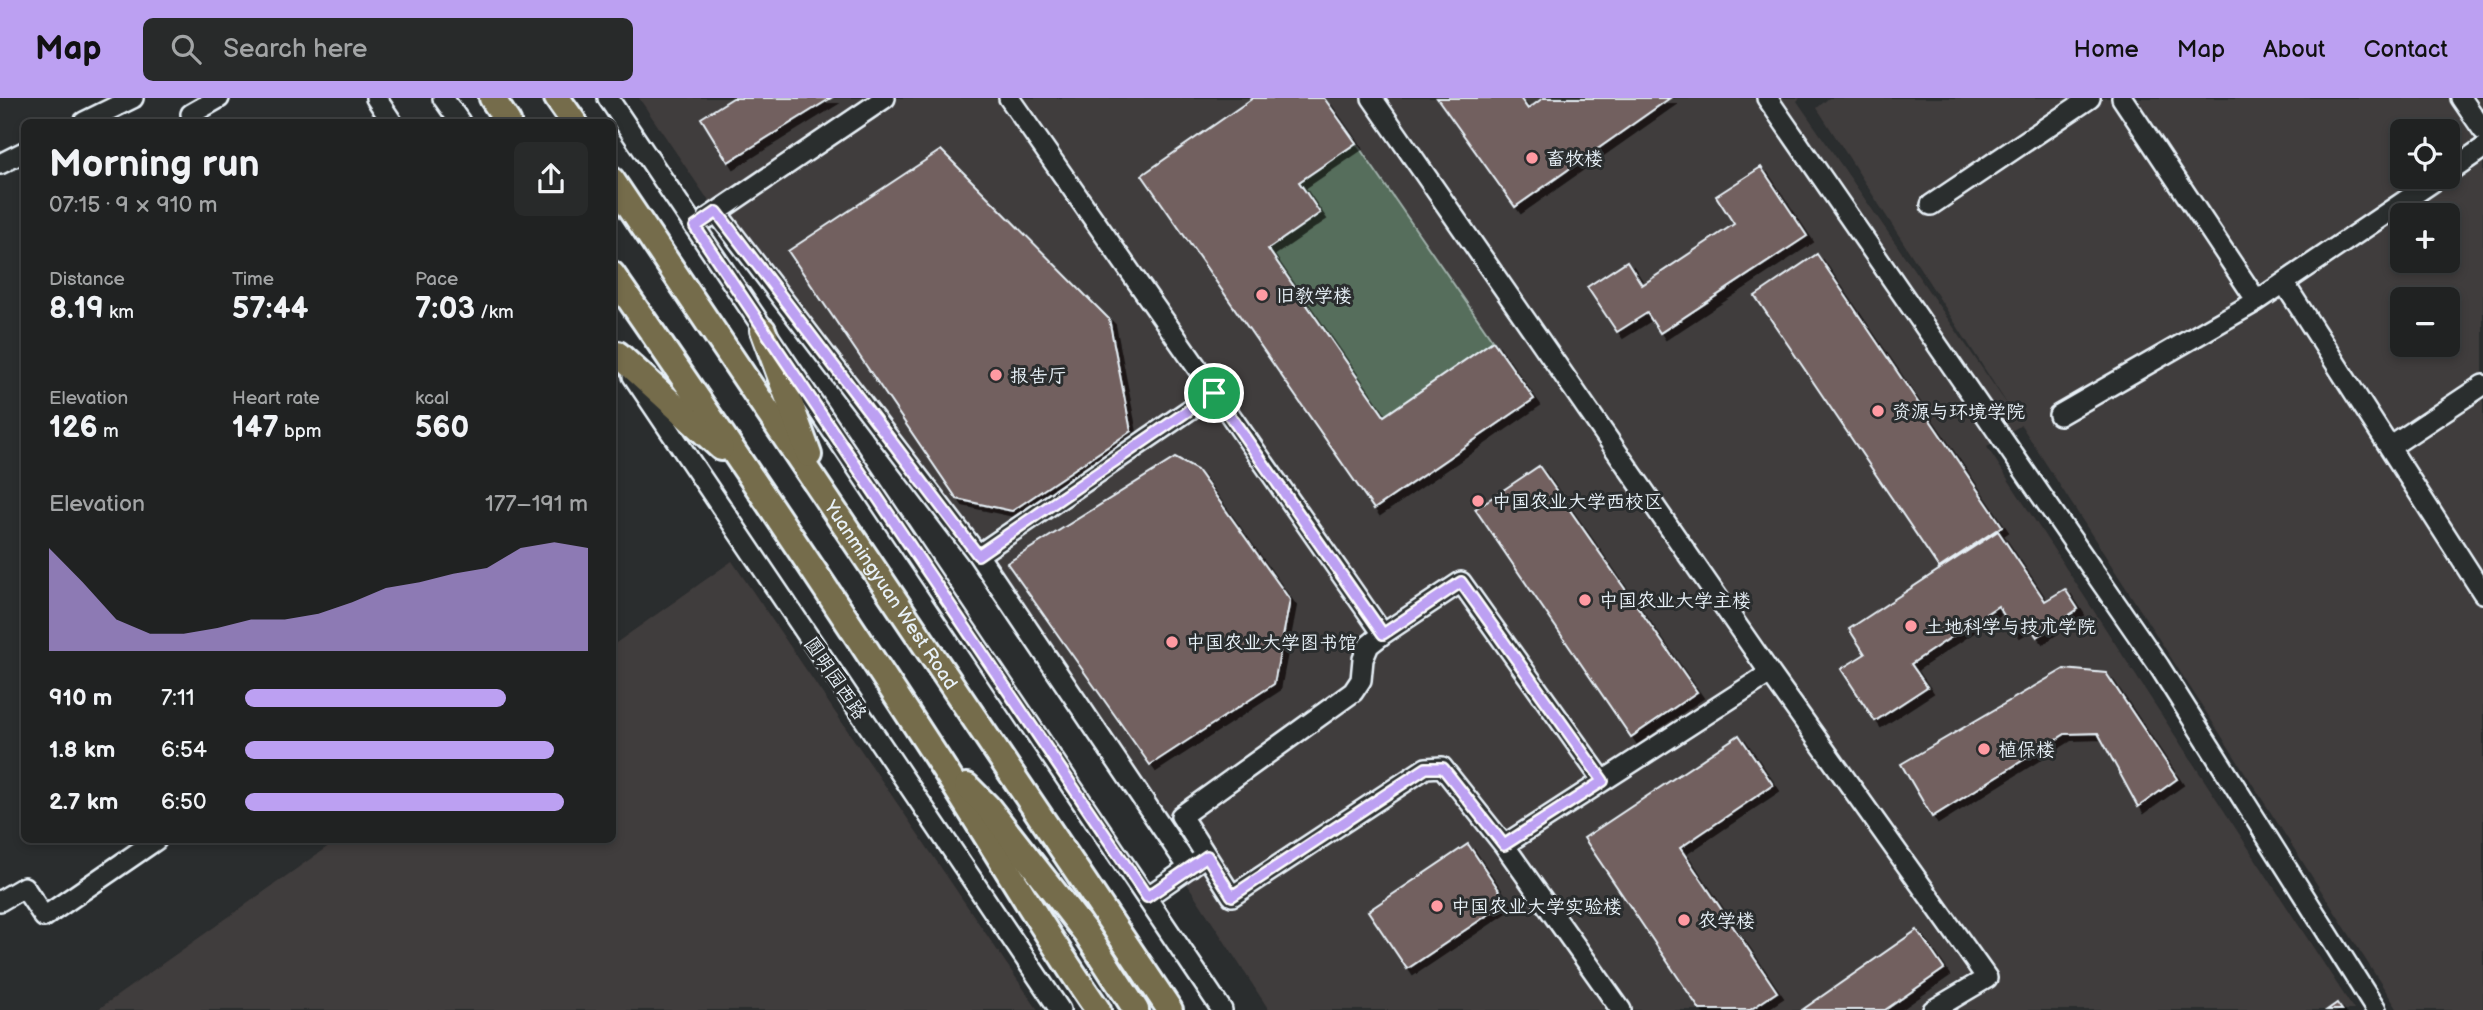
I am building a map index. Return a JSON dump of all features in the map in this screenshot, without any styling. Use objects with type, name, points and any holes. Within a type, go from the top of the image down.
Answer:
[{"type":"main road","points":[[492,98],[506,119]]},
{"type":"main road","points":[[557,98],[571,119]]},
{"type":"main road","name":"Yuanmingyuan West Road","points":[[616,186],[742,375],[820,485],[1170,1010]]},
{"type":"main road","points":[[616,280],[752,477],[936,756],[1057,951],[1098,1010]]},
{"type":"main road","points":[[763,330],[820,485]]},
{"type":"main road","points":[[616,351],[752,477]]},
{"type":"main road","points":[[936,756],[988,806],[1086,933],[1136,1010]]},
{"type":"street","points":[[90,119],[133,98]]},
{"type":"street","points":[[191,114],[219,98]]},
{"type":"street","points":[[376,98],[390,119]]},
{"type":"street","points":[[443,98],[458,119]]},
{"type":"street","points":[[608,98],[1222,1010]]},
{"type":"street","points":[[695,227],[885,98]]},
{"type":"street","points":[[1009,98],[1383,634]]},
{"type":"street","points":[[1372,98],[1770,673],[1987,978],[1933,1010]]},
{"type":"street","points":[[1767,98],[2159,666],[2376,1010]]},
{"type":"street","points":[[1931,205],[2090,98]]},
{"type":"street","points":[[2122,98],[2257,301]]},
{"type":"street","points":[[2461,98],[2483,130]]},
{"type":"street","points":[[2460,164],[2483,149]]},
{"type":"street","points":[[0,164],[21,154]]},
{"type":"street","points":[[2059,415],[2257,301],[2422,189]]},
{"type":"street","points":[[717,212],[978,555],[1189,868]]},
{"type":"street","points":[[2284,282],[2483,593]]},
{"type":"street","name":"圆明园西路","points":[[616,351],[1060,1010]]},
{"type":"street","points":[[2390,447],[2483,385]]},
{"type":"street","points":[[978,555],[1214,393]]},
{"type":"street","points":[[1603,781],[1461,582],[1369,645],[1363,659],[1361,680],[1353,692],[1181,816],[1232,896],[1426,768],[1443,768],[1504,845],[1621,1010]]},
{"type":"street","points":[[1504,845],[1770,673]]},
{"type":"street","points":[[0,901],[24,887],[44,917],[152,843]]},
{"type":"street","points":[[1147,897],[1207,856]]},
{"type":"shaded area","name":"中国农业大学西校区","points":[[639,98],[1800,98],[1797,101],[2011,410],[1817,108],[1829,98],[2483,98],[2483,1010],[2398,1010],[2021,425],[1987,447],[2354,1010],[1269,1010],[975,557],[717,213]]},
{"type":"shaded area","points":[[732,561],[1038,1010],[97,1010],[333,843],[616,843],[616,643]]},
{"type":"green space","points":[[1356,143],[1493,341],[1384,416],[1268,249],[1320,213],[1299,182]]},
{"type":"building","points":[[733,98],[831,98],[728,162],[701,118]]},
{"type":"building","name":"旧教学楼","points":[[1253,98],[1324,98],[1356,143],[1299,182],[1320,213],[1268,249],[1384,416],[1493,341],[1534,399],[1374,509],[1142,175]]},
{"type":"building","name":"畜牧楼","points":[[1437,98],[1520,98],[1528,109],[1543,98],[1670,98],[1515,207]]},
{"type":"building","name":"报告厅","points":[[941,150],[1109,319],[1131,431],[1012,511],[957,499],[788,251]]},
{"type":"building","points":[[1761,167],[1807,236],[1660,333],[1647,313],[1617,332],[1587,287],[1627,261],[1642,285],[1734,224],[1716,196]]},
{"type":"building","name":"资源与环境学院","points":[[1817,254],[2002,526],[1939,568],[1755,296]]},
{"type":"building","name":"中国农业大学图书馆","points":[[1175,458],[1197,470],[1290,600],[1274,684],[1150,765],[1007,563]]},
{"type":"building","name":"中国农业大学主楼","points":[[1539,466],[1697,692],[1631,737],[1475,509]]},
{"type":"building","name":"土地科学与技术学院","points":[[1998,531],[2045,601],[2065,589],[2078,609],[2037,637],[2027,623],[2014,631],[1998,606],[1911,664],[1927,687],[1875,721],[1841,669],[1865,654],[1849,629]]},
{"type":"building","name":"植保楼","points":[[2064,669],[2106,673],[2177,779],[2138,807],[2098,733],[2065,734],[1932,817],[1901,764]]},
{"type":"building","name":"农学楼","points":[[1739,735],[1773,785],[1680,848],[1777,992],[1750,1010],[1700,1010],[1584,838]]},
{"type":"building","name":"中国农业大学实验楼","points":[[1468,844],[1507,902],[1407,969],[1368,911]]},
{"type":"building","points":[[1917,930],[1944,969],[1885,1010],[1802,1010]]},
{"type":"building","points":[[2337,1003],[2342,1010],[2327,1010]]},
{"type":"place","name":"畜牧楼","points":[[1532,158]]},
{"type":"place","name":"旧教学楼","points":[[1262,295]]},
{"type":"place","name":"报告厅","points":[[996,375]]},
{"type":"place","name":"资源与环境学院","points":[[1878,411]]},
{"type":"place","name":"中国农业大学西校区","points":[[1478,501]]},
{"type":"place","name":"中国农业大学主楼","points":[[1585,600]]},
{"type":"place","name":"土地科学与技术学院","points":[[1911,626]]},
{"type":"place","name":"中国农业大学图书馆","points":[[1172,642]]},
{"type":"place","name":"植保楼","points":[[1984,749]]},
{"type":"place","name":"中国农业大学实验楼","points":[[1437,906]]},
{"type":"place","name":"农学楼","points":[[1684,920]]},
{"type":"route","points":[[717,212],[978,555],[1214,393],[1383,634],[1461,582],[1603,781],[1504,845],[1443,768],[1426,768],[1232,896],[1207,856],[1147,897],[695,227],[717,212]]}]
